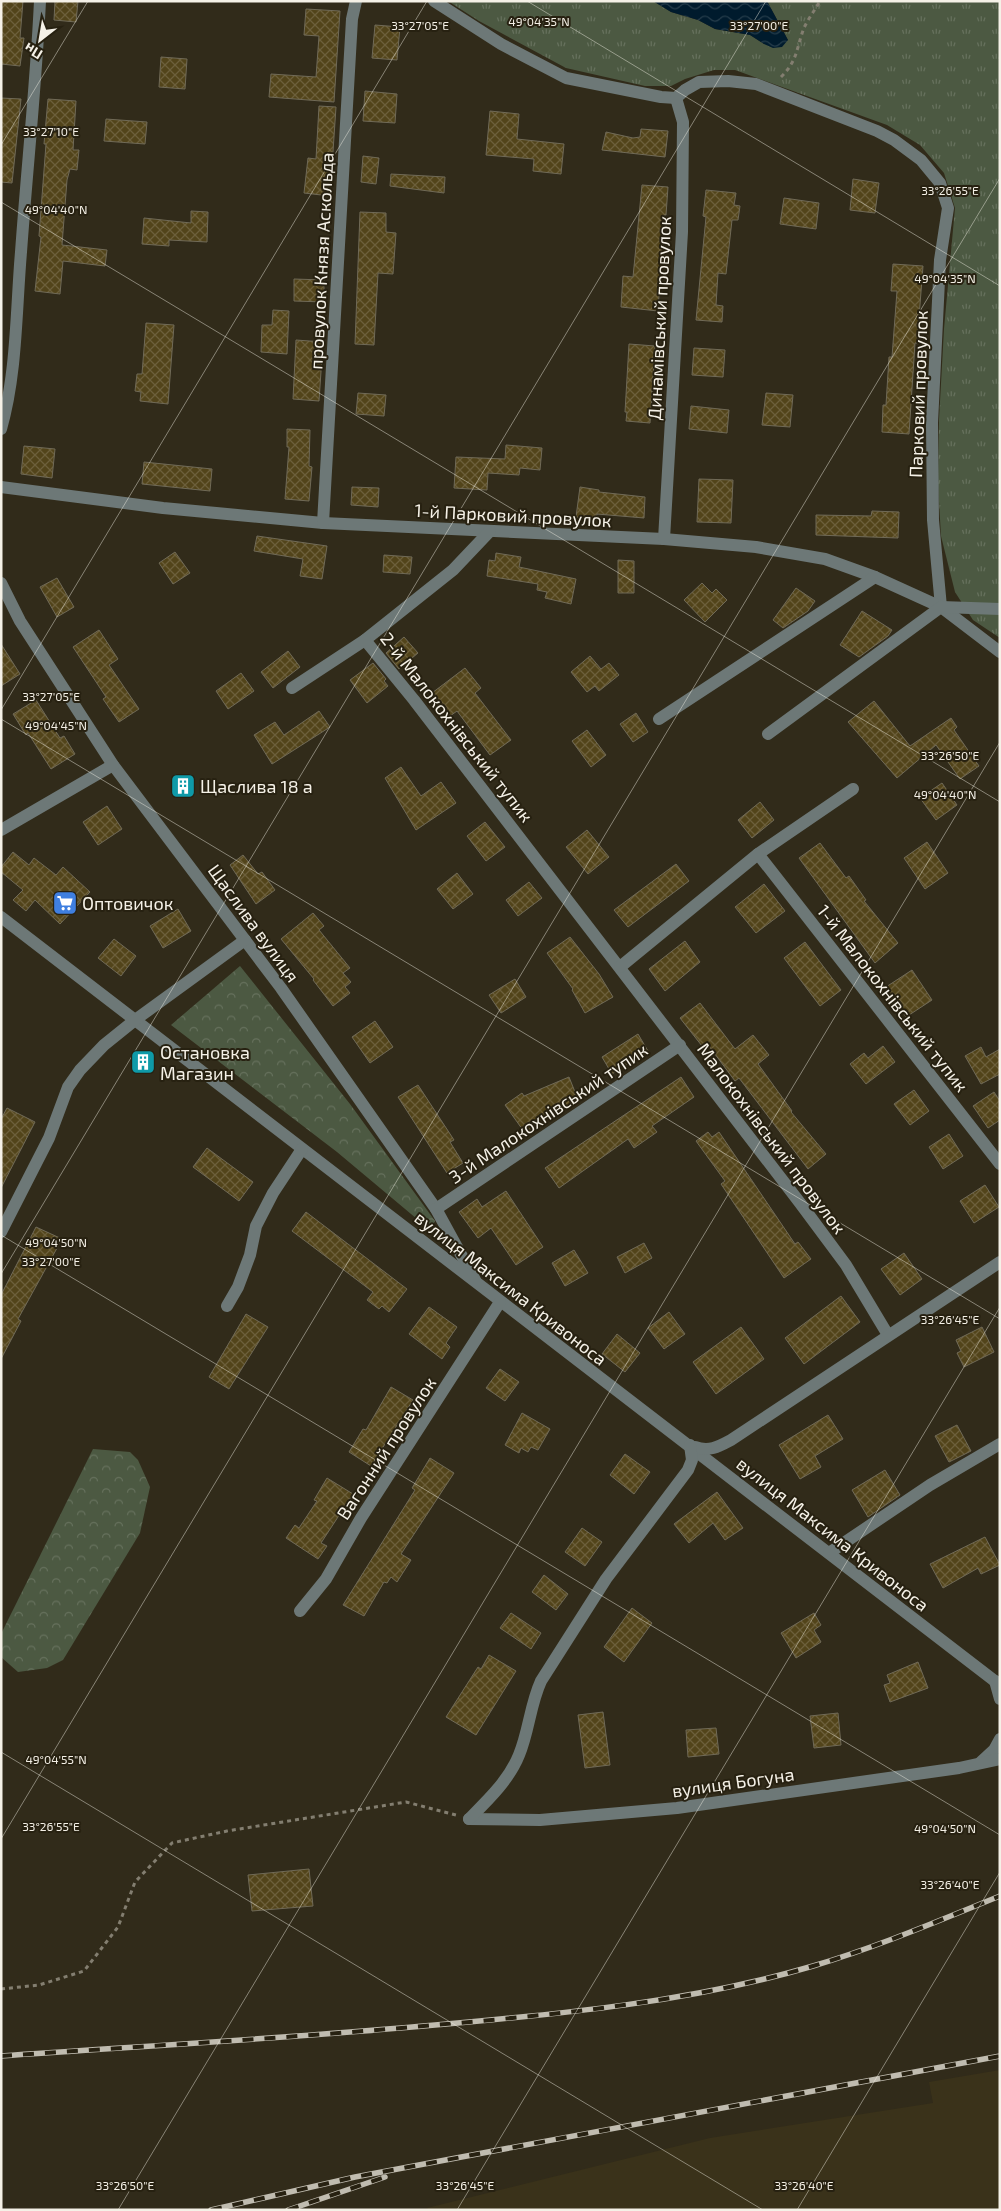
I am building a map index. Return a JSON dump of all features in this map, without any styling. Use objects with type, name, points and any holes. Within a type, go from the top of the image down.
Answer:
[{"type":"street","points":[[1,429],[7,409],[13,349],[28,148],[36,79],[40,1]]},
{"type":"street","name":"провулок Князя Аскольда","points":[[323,523],[351,39],[356,1]]},
{"type":"street","points":[[434,1],[501,44],[566,78],[661,98],[676,98]]},
{"type":"street","name":"Парковий провулок","points":[[676,98],[698,82],[728,81],[756,84],[772,89],[877,131],[894,140],[921,160],[940,183],[948,208],[940,260],[932,423],[932,520],[941,608]]},
{"type":"street","name":"Динамівський провулок","points":[[664,539],[682,232],[683,122],[676,98]]},
{"type":"street","name":"1-й Парковий провулок","points":[[2,484],[163,508],[323,523],[664,539],[756,547],[786,552],[825,559],[875,577],[941,608],[1000,652]]},
{"type":"street","name":"2-й Малокохнівський тупик","points":[[490,531],[453,570],[365,640],[414,700],[620,968]]},
{"type":"street","points":[[659,719],[875,577]]},
{"type":"street","name":"Щаслива вулиця","points":[[1,583],[20,621],[113,765],[281,988],[436,1209],[477,1284]]},
{"type":"street","points":[[768,734],[941,608],[1000,609]]},
{"type":"street","points":[[292,688],[365,640]]},
{"type":"street","points":[[1,830],[113,765]]},
{"type":"street","points":[[620,968],[758,854],[853,789]]},
{"type":"street","name":"1-й Малокохнівський тупик","points":[[758,854],[1000,1164]]},
{"type":"street","name":"вулиця Максима Кривоноса","points":[[1,917],[644,1413],[690,1445],[997,1683]]},
{"type":"street","points":[[1,1232],[49,1138],[68,1087],[80,1070],[104,1045],[135,1020],[245,940]]},
{"type":"street","name":"Малокохнівський провулок","points":[[620,968],[846,1265],[888,1334]]},
{"type":"street","name":"3-й Малокохнівський тупик","points":[[436,1209],[680,1045]]},
{"type":"street","points":[[227,1306],[238,1287],[250,1255],[256,1226],[273,1193],[302,1149]]},
{"type":"street","points":[[469,1819],[512,1771],[520,1754],[534,1696],[541,1681],[602,1586],[688,1470],[692,1460],[690,1445],[704,1450],[715,1448],[1000,1262]]},
{"type":"street","name":"Вагонний провулок","points":[[300,1611],[326,1579],[361,1518],[500,1302]]},
{"type":"street","points":[[830,1553],[930,1485],[1000,1444]]},
{"type":"street","points":[[997,1683],[1000,1699]]},
{"type":"street","points":[[979,1764],[994,1750],[1000,1739]]},
{"type":"street","name":"вулиця Богуна","points":[[469,1819],[540,1820],[677,1808],[979,1764],[1000,1759]]},
{"type":"path","points":[[772,89],[790,68],[799,50],[805,25],[820,1]]},
{"type":"path","points":[[1,1989],[39,1985],[84,1971],[118,1927],[136,1882],[172,1843],[227,1831],[406,1802],[469,1819]]},
{"type":"shaded area","points":[[1000,2070],[1000,2210],[428,2210],[427,2208],[710,2138],[933,2103],[929,2082]]},
{"type":"green space","points":[[448,1],[653,1],[671,12],[698,20],[715,29],[750,35],[764,44],[788,40],[767,1],[1000,1],[1000,638],[973,620],[955,592],[941,536],[938,484],[939,420],[944,329],[955,208],[944,173],[920,145],[887,125],[735,70],[714,70],[685,79],[671,86],[645,86],[566,68],[479,21]]},
{"type":"green space","points":[[240,966],[350,1104],[435,1221],[432,1227],[417,1219],[337,1152],[171,1025]]},
{"type":"green space","points":[[93,1449],[130,1452],[138,1460],[150,1487],[140,1533],[63,1660],[47,1668],[18,1672],[1,1657],[1,1634]]},
{"type":"water","points":[[653,1],[767,1],[788,40],[782,47],[773,48],[750,35],[715,29],[698,20],[671,12]]},
{"type":"building","points":[[1,1],[23,1],[20,38],[24,38],[20,66],[1,64]]},
{"type":"building","points":[[55,1],[78,1],[76,22],[54,20]]},
{"type":"building","points":[[306,9],[340,11],[334,102],[269,97],[271,74],[316,77],[319,36],[304,35]]},
{"type":"building","points":[[375,25],[400,27],[397,60],[372,58]]},
{"type":"building","points":[[161,57],[187,59],[185,89],[159,87]]},
{"type":"building","points":[[365,91],[397,94],[395,123],[363,121]]},
{"type":"building","points":[[1,98],[21,99],[12,183],[1,182]]},
{"type":"building","points":[[48,99],[76,101],[73,150],[79,150],[77,170],[70,169],[67,180],[62,245],[107,250],[105,266],[63,261],[60,294],[35,291],[41,237],[39,236]]},
{"type":"building","points":[[319,106],[336,107],[330,196],[304,193],[308,158],[316,159]]},
{"type":"building","points":[[490,111],[519,114],[517,139],[564,144],[561,174],[533,171],[534,159],[486,155]]},
{"type":"building","points":[[106,119],[147,122],[145,144],[104,141]]},
{"type":"building","points":[[641,129],[668,131],[665,157],[602,150],[606,132],[633,138],[640,137]]},
{"type":"building","points":[[363,156],[379,158],[376,184],[361,182]]},
{"type":"building","points":[[391,174],[445,177],[444,193],[390,186]]},
{"type":"building","points":[[853,179],[879,183],[875,213],[850,210]]},
{"type":"building","points":[[642,185],[668,187],[666,215],[664,215],[658,311],[621,307],[623,276],[633,277]]},
{"type":"building","points":[[706,190],[736,193],[734,205],[740,206],[738,220],[732,220],[726,274],[718,273],[716,305],[723,306],[722,322],[696,320],[706,217],[703,216]]},
{"type":"building","points":[[784,198],[819,203],[816,229],[780,224]]},
{"type":"building","points":[[191,211],[208,212],[207,242],[169,240],[169,246],[142,244],[144,218],[191,223]]},
{"type":"building","points":[[360,212],[386,213],[386,232],[396,233],[393,274],[378,273],[374,345],[355,344]]},
{"type":"building","points":[[893,264],[923,266],[917,343],[915,343],[909,434],[882,432],[883,405],[886,405],[889,357],[892,357],[897,291],[891,291]]},
{"type":"building","points":[[294,279],[324,280],[324,302],[294,301]]},
{"type":"building","points":[[273,310],[289,311],[287,354],[261,352],[262,325],[272,325]]},
{"type":"building","points":[[146,323],[174,325],[168,404],[140,401],[141,392],[135,391],[137,374],[142,374]]},
{"type":"building","points":[[296,340],[323,342],[319,401],[293,399]]},
{"type":"building","points":[[629,344],[655,346],[650,423],[626,421]]},
{"type":"building","points":[[694,348],[725,350],[723,377],[692,375]]},
{"type":"building","points":[[358,393],[386,395],[384,416],[356,414]]},
{"type":"building","points":[[766,393],[793,395],[790,427],[762,425]]},
{"type":"building","points":[[691,406],[729,410],[727,433],[689,429]]},
{"type":"building","points":[[287,429],[310,430],[309,466],[312,467],[309,501],[285,499],[289,447],[287,447]]},
{"type":"building","points":[[506,445],[542,448],[540,470],[520,468],[519,475],[488,473],[487,490],[454,488],[456,457],[505,459]]},
{"type":"building","points":[[24,446],[55,449],[52,478],[21,474]]},
{"type":"building","points":[[144,462],[212,469],[210,491],[142,484]]},
{"type":"building","points":[[699,479],[733,480],[731,523],[697,522]]},
{"type":"building","points":[[352,487],[379,488],[378,507],[351,505]]},
{"type":"building","points":[[580,487],[599,490],[599,492],[645,497],[644,518],[597,514],[596,520],[576,517]]},
{"type":"building","points":[[872,511],[899,512],[898,538],[816,535],[816,515],[871,516]]},
{"type":"building","points":[[257,536],[327,546],[322,579],[300,576],[303,559],[254,551]]},
{"type":"building","points":[[175,552],[190,573],[173,584],[159,563]]},
{"type":"building","points":[[496,553],[521,557],[519,567],[576,579],[571,604],[545,598],[547,592],[537,590],[538,584],[487,576],[489,560],[495,561]]},
{"type":"building","points":[[384,555],[412,557],[410,574],[383,572]]},
{"type":"building","points":[[618,560],[634,561],[634,593],[618,593]]},
{"type":"building","points":[[57,578],[74,607],[57,617],[40,587]]},
{"type":"building","points":[[702,583],[712,593],[716,589],[727,600],[705,622],[684,600]]},
{"type":"building","points":[[796,588],[815,601],[808,611],[783,628],[773,620]]},
{"type":"building","points":[[862,611],[892,630],[888,636],[859,657],[840,645]]},
{"type":"building","points":[[99,630],[118,659],[109,665],[139,709],[119,722],[103,699],[106,697],[73,647]]},
{"type":"building","points":[[404,637],[418,653],[399,669],[386,653]]},
{"type":"building","points":[[1,644],[20,674],[1,686]]},
{"type":"building","points":[[288,651],[300,667],[273,688],[261,672]]},
{"type":"building","points":[[590,656],[601,669],[609,663],[619,675],[599,691],[595,686],[587,692],[571,672]]},
{"type":"building","points":[[373,663],[386,679],[384,681],[388,686],[367,703],[350,680]]},
{"type":"building","points":[[465,668],[481,688],[475,693],[511,740],[490,755],[457,711],[450,716],[432,693]]},
{"type":"building","points":[[241,673],[254,691],[228,709],[216,691]]},
{"type":"building","points":[[36,700],[60,738],[64,736],[75,754],[51,769],[28,733],[26,735],[13,714]]},
{"type":"building","points":[[874,701],[910,746],[951,718],[957,727],[954,730],[979,766],[960,779],[936,745],[897,778],[848,722]]},
{"type":"building","points":[[319,711],[330,727],[272,764],[254,735],[275,722],[284,735]]},
{"type":"building","points":[[636,713],[648,732],[633,742],[620,724]]},
{"type":"building","points":[[587,730],[606,755],[591,767],[572,741]]},
{"type":"building","points":[[401,767],[421,796],[441,782],[456,803],[416,830],[385,778]]},
{"type":"building","points":[[942,783],[957,805],[936,820],[920,798]]},
{"type":"building","points":[[760,802],[774,820],[752,838],[738,820]]},
{"type":"building","points":[[107,806],[122,829],[98,845],[83,822]]},
{"type":"building","points":[[485,822],[505,847],[486,861],[467,836]]},
{"type":"building","points":[[587,830],[609,857],[588,874],[566,847]]},
{"type":"building","points":[[927,842],[948,873],[925,889],[904,858]]},
{"type":"building","points":[[820,843],[846,878],[849,876],[866,900],[864,901],[898,943],[875,963],[799,858]]},
{"type":"building","points":[[13,852],[29,865],[34,858],[56,875],[63,867],[90,892],[60,924],[35,900],[26,911],[13,900],[23,890],[1,872],[1,867]]},
{"type":"building","points":[[243,855],[258,874],[262,872],[275,890],[256,904],[230,865]]},
{"type":"building","points":[[676,864],[689,881],[628,927],[614,910]]},
{"type":"building","points":[[457,873],[473,894],[453,909],[437,889]]},
{"type":"building","points":[[529,882],[542,898],[518,916],[506,900]]},
{"type":"building","points":[[764,884],[785,911],[756,933],[735,907]]},
{"type":"building","points":[[178,909],[191,931],[163,948],[150,926]]},
{"type":"building","points":[[313,913],[324,926],[319,930],[350,968],[343,973],[351,982],[345,987],[350,993],[333,1006],[314,979],[281,939]]},
{"type":"building","points":[[570,937],[599,974],[613,997],[585,1013],[573,989],[547,953]]},
{"type":"building","points":[[114,939],[136,956],[121,976],[98,958]]},
{"type":"building","points":[[685,941],[700,962],[665,991],[649,969]]},
{"type":"building","points":[[805,942],[841,990],[820,1006],[784,958]]},
{"type":"building","points":[[912,970],[932,1000],[906,1017],[886,987]]},
{"type":"building","points":[[515,979],[526,997],[501,1013],[489,995]]},
{"type":"building","points":[[700,1003],[735,1049],[753,1035],[769,1055],[758,1064],[791,1112],[826,1154],[808,1169],[739,1078],[735,1081],[706,1042],[702,1046],[680,1018]]},
{"type":"building","points":[[375,1021],[393,1047],[370,1063],[352,1037]]},
{"type":"building","points":[[638,1034],[648,1051],[612,1074],[602,1057]]},
{"type":"building","points":[[883,1046],[895,1062],[866,1084],[850,1064],[864,1053],[868,1058]]},
{"type":"building","points":[[981,1047],[986,1057],[1000,1049],[1000,1074],[981,1084],[965,1056]]},
{"type":"building","points":[[569,1077],[579,1102],[540,1118],[542,1122],[525,1133],[505,1105],[522,1093],[524,1096]]},
{"type":"building","points":[[681,1077],[694,1097],[652,1126],[657,1132],[634,1148],[628,1139],[559,1188],[545,1168]]},
{"type":"building","points":[[418,1085],[454,1140],[450,1142],[463,1163],[447,1173],[398,1097]]},
{"type":"building","points":[[914,1090],[929,1111],[910,1125],[894,1104]]},
{"type":"building","points":[[994,1092],[1000,1101],[1000,1120],[988,1128],[973,1106]]},
{"type":"building","points":[[7,1108],[35,1122],[1,1188],[1,1119]]},
{"type":"building","points":[[708,1132],[712,1137],[719,1132],[795,1244],[798,1242],[811,1259],[784,1278],[721,1184],[725,1181],[696,1141]]},
{"type":"building","points":[[949,1134],[963,1156],[943,1169],[929,1147]]},
{"type":"building","points":[[207,1148],[253,1182],[239,1201],[193,1167]]},
{"type":"building","points":[[985,1185],[999,1207],[974,1223],[960,1201]]},
{"type":"building","points":[[506,1191],[543,1247],[516,1265],[491,1228],[478,1238],[459,1212],[477,1199],[482,1207]]},
{"type":"building","points":[[306,1212],[407,1289],[389,1312],[382,1306],[379,1309],[367,1300],[373,1292],[292,1231]]},
{"type":"building","points":[[36,1227],[62,1239],[18,1319],[21,1321],[1,1359],[1,1295]]},
{"type":"building","points":[[644,1243],[652,1258],[625,1273],[617,1257]]},
{"type":"building","points":[[574,1250],[588,1273],[565,1286],[552,1263]]},
{"type":"building","points":[[904,1253],[922,1279],[900,1295],[881,1269]]},
{"type":"building","points":[[841,1296],[860,1322],[804,1364],[785,1338]]},
{"type":"building","points":[[429,1307],[457,1327],[446,1343],[450,1347],[442,1359],[409,1334]]},
{"type":"building","points":[[669,1312],[685,1334],[664,1349],[648,1328]]},
{"type":"building","points":[[246,1314],[268,1327],[229,1389],[209,1377]]},
{"type":"building","points":[[741,1327],[764,1359],[716,1394],[693,1362]]},
{"type":"building","points":[[982,1327],[994,1352],[964,1367],[957,1353],[961,1351],[956,1340]]},
{"type":"building","points":[[617,1334],[640,1353],[625,1372],[602,1354]]},
{"type":"building","points":[[500,1369],[519,1382],[505,1401],[486,1388]]},
{"type":"building","points":[[391,1387],[413,1400],[371,1466],[349,1452],[363,1429],[366,1430]]},
{"type":"building","points":[[522,1413],[550,1429],[538,1450],[531,1447],[528,1452],[521,1448],[519,1453],[505,1445]]},
{"type":"building","points":[[828,1415],[843,1439],[815,1456],[821,1467],[800,1479],[779,1445]]},
{"type":"building","points":[[957,1425],[971,1451],[949,1462],[935,1436]]},
{"type":"building","points":[[625,1454],[650,1472],[634,1494],[610,1475]]},
{"type":"building","points":[[430,1458],[454,1473],[401,1554],[411,1560],[397,1582],[391,1577],[387,1583],[384,1582],[364,1616],[343,1605],[415,1490],[412,1488]]},
{"type":"building","points":[[885,1470],[900,1495],[868,1517],[852,1490]]},
{"type":"building","points":[[327,1478],[353,1494],[321,1543],[327,1546],[318,1559],[286,1538],[295,1525],[299,1528],[317,1501],[314,1500]]},
{"type":"building","points":[[717,1492],[743,1528],[725,1540],[713,1523],[689,1543],[674,1524]]},
{"type":"building","points":[[582,1528],[602,1542],[585,1566],[565,1552]]},
{"type":"building","points":[[985,1537],[1000,1565],[981,1574],[978,1568],[943,1588],[930,1564]]},
{"type":"building","points":[[544,1575],[568,1594],[556,1610],[532,1592]]},
{"type":"building","points":[[632,1608],[652,1623],[624,1662],[604,1647]]},
{"type":"building","points":[[511,1613],[541,1633],[531,1649],[500,1628]]},
{"type":"building","points":[[814,1613],[821,1625],[814,1630],[821,1642],[796,1658],[781,1633]]},
{"type":"building","points":[[489,1655],[516,1671],[476,1735],[446,1717],[478,1667],[481,1669]]},
{"type":"building","points":[[918,1662],[928,1688],[890,1702],[884,1685],[890,1683],[887,1675]]},
{"type":"building","points":[[603,1712],[610,1765],[585,1768],[578,1715]]},
{"type":"building","points":[[838,1713],[841,1745],[814,1748],[810,1716]]},
{"type":"building","points":[[716,1728],[719,1754],[688,1757],[686,1730]]},
{"type":"building","points":[[309,1869],[313,1906],[252,1911],[248,1875]]},
{"type":"railway","points":[[1,2056],[435,2025],[578,2011],[673,1998],[767,1978],[837,1959],[1000,1896]]},
{"type":"railway","points":[[211,2210],[355,2177],[1000,2056]]},
{"type":"railway","points":[[288,2210],[385,2177]]},
{"type":"place","name":"Щаслива 18 а","points":[[183,786]]},
{"type":"place","name":"Оптовичок","points":[[65,903]]},
{"type":"place","name":"Остановка Магазин","points":[[143,1062]]}]
